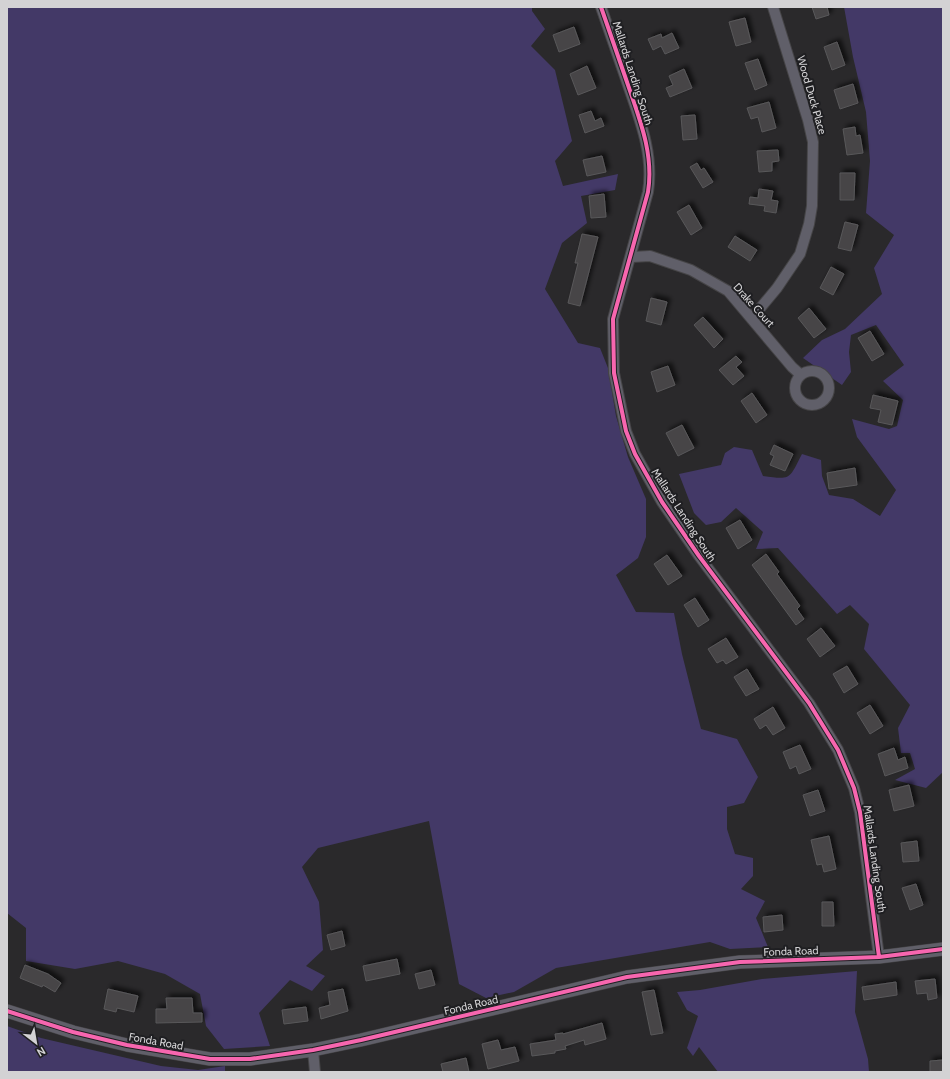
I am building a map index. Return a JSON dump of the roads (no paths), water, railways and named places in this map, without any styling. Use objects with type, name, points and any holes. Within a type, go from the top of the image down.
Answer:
[{"type":"street","name":"Mallards Landing South","points":[[601,7],[642,127],[650,163],[651,176],[632,257],[613,319],[612,340],[616,386],[626,431],[635,454],[662,502],[699,556],[809,703],[838,750],[854,788],[860,812],[879,957]]},
{"type":"street","name":"Wood Duck Place","points":[[752,318],[777,288],[800,254],[809,224],[812,206],[814,159],[813,142],[808,120],[773,7]]},
{"type":"street","name":"Drake Court","points":[[632,257],[650,256],[698,274],[728,291],[792,367],[801,375]]},
{"type":"street","name":"Fonda Road","points":[[7,1011],[73,1032],[127,1045],[210,1059],[250,1059],[312,1050],[533,1001],[627,977],[740,962],[879,957],[943,949]]},
{"type":"street","points":[[312,1050],[315,1072]]}]
